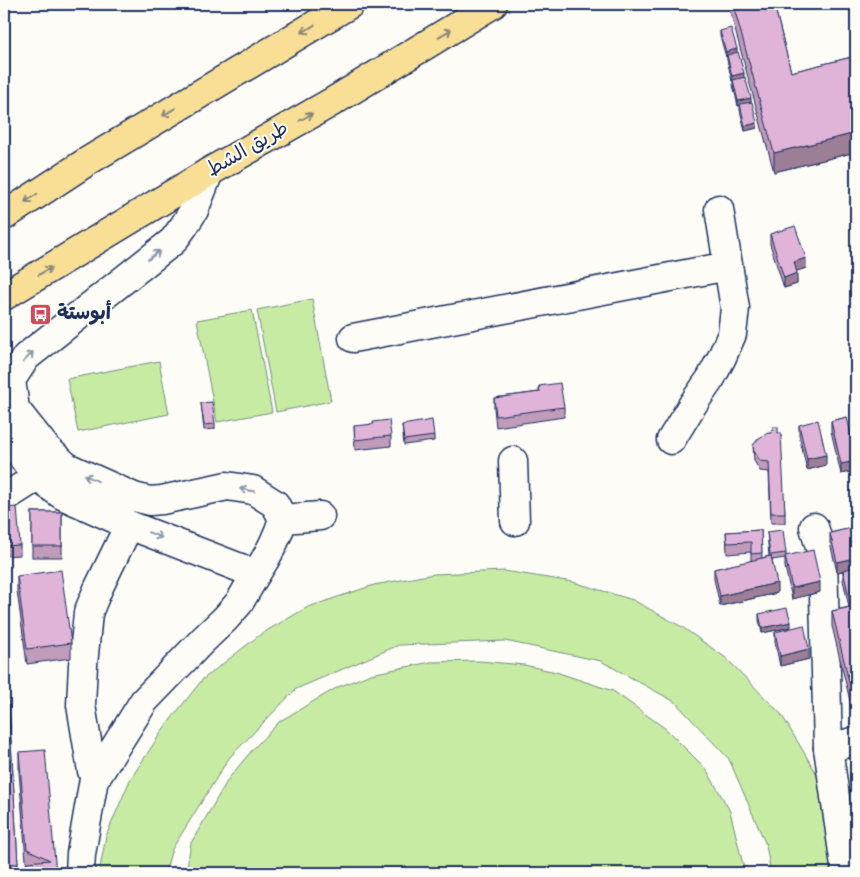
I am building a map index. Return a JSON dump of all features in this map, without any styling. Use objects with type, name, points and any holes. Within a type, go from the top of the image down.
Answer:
[{"type":"highway","points":[[4,216],[88,161],[350,4]]},
{"type":"highway","name":"طريق الشط","points":[[4,296],[210,172],[332,102],[493,4]]},
{"type":"street","points":[[95,773],[99,773],[144,701],[239,603],[266,559],[277,537],[283,519],[275,504],[253,490],[228,486],[150,501],[134,497],[67,467],[46,448],[15,410],[11,380],[26,357],[173,241],[194,210],[210,172]]},
{"type":"street","points":[[671,440],[711,378],[732,334],[735,308],[719,209]]},
{"type":"street","points":[[353,338],[728,266]]},
{"type":"street","points":[[4,432],[37,477],[62,495],[129,525],[256,574]]},
{"type":"street","points":[[513,461],[515,521]]},
{"type":"street","points":[[4,498],[37,477]]},
{"type":"street","points":[[283,519],[320,516]]},
{"type":"street","points":[[80,873],[81,854],[95,773],[92,771],[81,704],[88,613],[129,525]]},
{"type":"street","points":[[814,527],[822,558],[828,748],[846,873]]},
{"type":"street","points":[[828,748],[856,741]]},
{"type":"green space","points":[[312,299],[331,401],[276,412],[257,310]]},
{"type":"green space","points":[[252,310],[272,412],[217,422],[197,320]]},
{"type":"green space","points":[[159,361],[169,414],[78,432],[67,379]]},
{"type":"green space","points":[[504,571],[573,582],[633,600],[682,627],[726,658],[781,714],[818,776],[834,873],[771,873],[766,845],[729,759],[675,702],[601,661],[505,641],[399,645],[296,689],[229,758],[172,849],[165,873],[99,873],[106,836],[130,780],[164,728],[202,680],[261,634],[308,607],[374,585],[434,574]]},
{"type":"green space","points":[[479,661],[524,665],[556,672],[613,691],[666,729],[706,769],[730,811],[745,873],[186,873],[191,843],[229,778],[280,721],[338,687],[371,674],[431,662]]},
{"type":"building","points":[[733,4],[774,4],[791,72],[856,56],[856,133],[774,153]]},
{"type":"building","points":[[731,28],[737,49],[726,52],[720,31]]},
{"type":"building","points":[[738,52],[744,73],[732,76],[727,55]]},
{"type":"building","points":[[745,77],[751,98],[738,101],[733,80]]},
{"type":"building","points":[[752,102],[757,123],[745,126],[740,104]]},
{"type":"building","points":[[795,226],[806,258],[794,262],[797,273],[784,278],[770,234]]},
{"type":"building","points":[[560,383],[564,407],[496,416],[494,398],[540,392],[539,386]]},
{"type":"building","points":[[212,402],[215,424],[204,425],[201,403]]},
{"type":"building","points":[[847,417],[856,461],[841,464],[831,421]]},
{"type":"building","points":[[389,420],[391,436],[355,440],[354,426]]},
{"type":"building","points":[[432,420],[434,436],[404,440],[402,425]]},
{"type":"building","points":[[818,420],[826,455],[807,459],[799,425]]},
{"type":"building","points":[[773,427],[778,427],[778,433],[781,433],[785,513],[771,513],[769,462],[760,461],[753,445],[759,438],[772,433]]},
{"type":"building","points":[[17,507],[20,545],[4,546],[4,508]]},
{"type":"building","points":[[32,512],[62,512],[62,546],[32,546]]},
{"type":"building","points":[[856,527],[856,558],[837,562],[830,533]]},
{"type":"building","points":[[761,530],[762,553],[751,554],[751,542],[727,543],[726,532]]},
{"type":"building","points":[[783,530],[786,553],[770,555],[767,532]]},
{"type":"building","points":[[813,550],[820,582],[792,588],[785,556]]},
{"type":"building","points":[[771,556],[777,583],[720,596],[714,569]]},
{"type":"building","points":[[856,567],[856,601],[850,602],[843,570]]},
{"type":"building","points":[[61,570],[71,643],[27,649],[17,576]]},
{"type":"building","points":[[856,606],[856,693],[852,694],[832,611]]},
{"type":"building","points":[[787,608],[791,622],[762,628],[759,614]]},
{"type":"building","points":[[4,619],[18,864],[4,863]]},
{"type":"building","points":[[804,625],[809,649],[780,656],[775,632]]},
{"type":"building","points":[[45,750],[56,873],[28,873],[27,862],[50,860],[27,849],[19,752]]},
{"type":"place","name":"أبوستة","points":[[41,314]]}]
